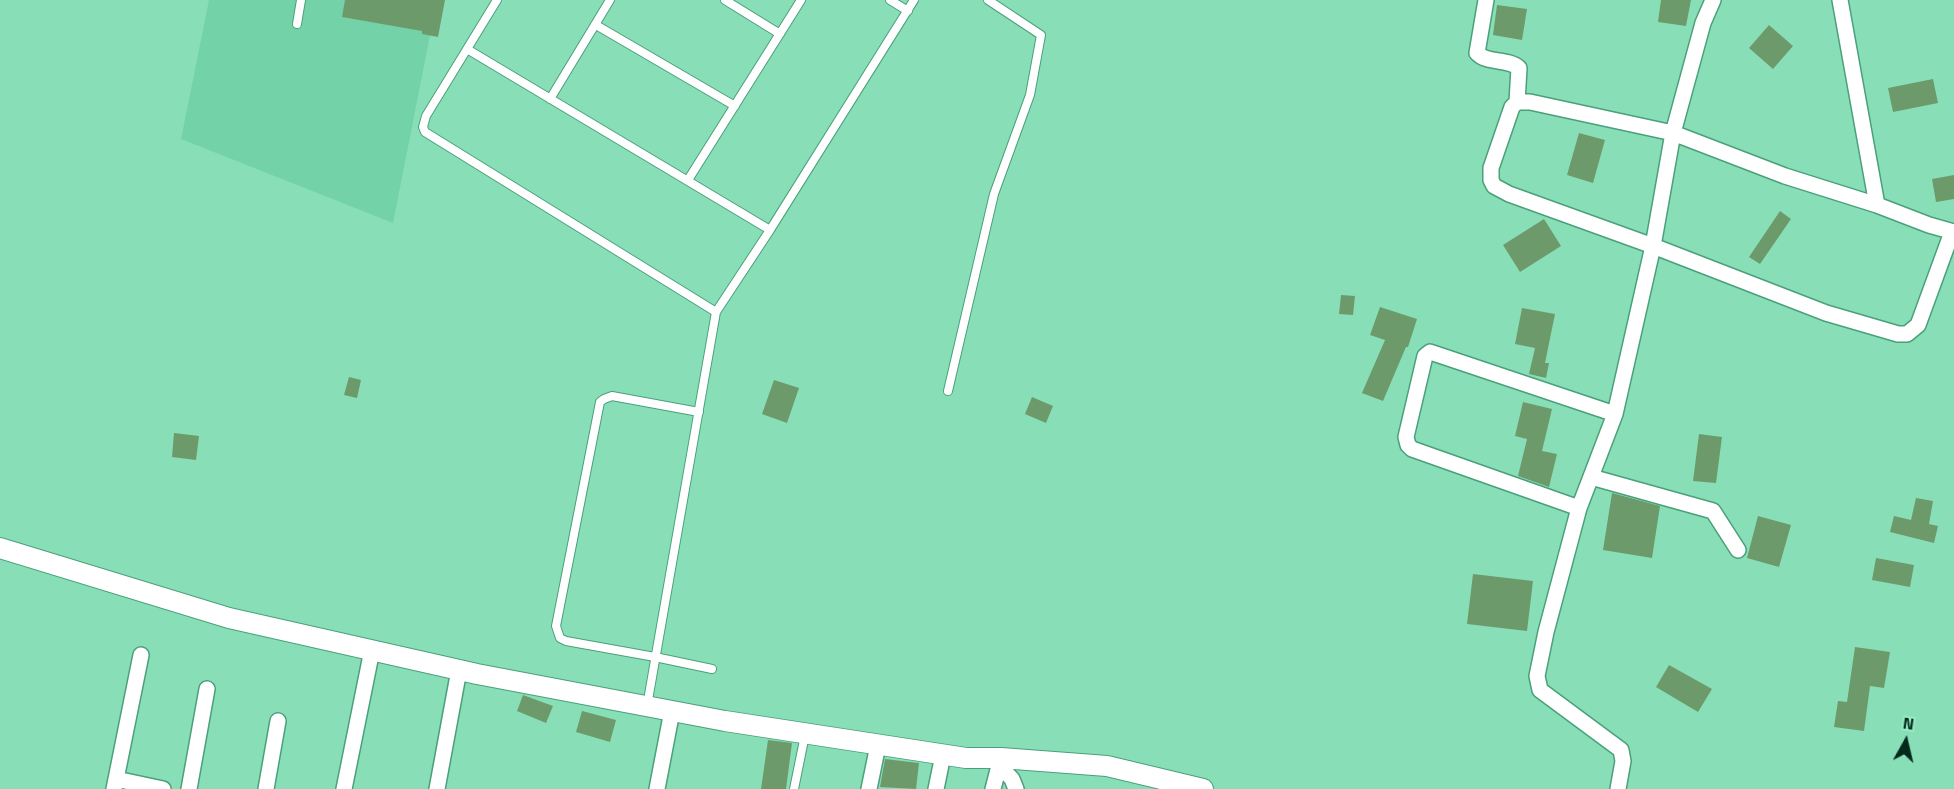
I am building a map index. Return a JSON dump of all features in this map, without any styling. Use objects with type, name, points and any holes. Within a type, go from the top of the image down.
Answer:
[{"type":"street","points":[[1486,0],[1477,53],[1482,57],[1519,68],[1516,102],[1512,107],[1491,168],[1491,180],[1494,186],[1509,194],[1653,246],[1826,313],[1883,331],[1907,334],[1918,325],[1953,232],[1785,176],[1674,133],[1541,104],[1516,102]]},
{"type":"street","points":[[1618,789],[1623,761],[1621,750],[1540,690],[1537,676],[1546,632],[1579,508],[1615,414],[1653,246],[1674,133],[1703,23],[1713,0]]},
{"type":"street","points":[[1840,0],[1877,205]]},
{"type":"street","points":[[1579,508],[1412,449],[1406,437],[1425,356],[1430,352],[1615,414]]},
{"type":"street","points":[[1591,477],[1713,511],[1738,550]]},
{"type":"street","points":[[0,548],[229,618],[459,670],[805,734],[966,758],[1107,766],[1203,789]]},
{"type":"street","points":[[344,789],[372,650]]},
{"type":"street","points":[[141,655],[115,784],[163,789]]},
{"type":"street","points":[[437,789],[459,670]]},
{"type":"street","points":[[189,789],[207,689]]},
{"type":"street","points":[[657,789],[672,711]]},
{"type":"street","points":[[266,789],[278,722]]},
{"type":"street","points":[[869,789],[878,745]]},
{"type":"street","points":[[936,789],[943,755]]},
{"type":"street","points":[[993,789],[1000,761]]},
{"type":"street","points":[[1000,761],[1016,789]]},
{"type":"lane","points":[[297,24],[301,0]]},
{"type":"lane","points":[[497,0],[426,116],[423,127],[425,132],[716,312]]},
{"type":"lane","points":[[550,99],[610,0]]},
{"type":"lane","points":[[724,0],[780,34]]},
{"type":"lane","points":[[688,180],[801,0]]},
{"type":"lane","points":[[890,0],[908,11]]},
{"type":"lane","points":[[647,706],[716,312],[914,0]]},
{"type":"lane","points":[[948,391],[994,194],[1030,95],[1041,35],[988,0]]},
{"type":"lane","points":[[596,25],[735,106]]},
{"type":"lane","points":[[467,49],[770,230]]},
{"type":"lane","points":[[699,412],[612,396],[600,402],[556,626],[560,638],[566,641],[712,669]]},
{"type":"lane","points":[[794,789],[805,734]]},
{"type":"shaded area","points":[[209,0],[437,0],[393,223],[181,139]]},
{"type":"building","points":[[345,0],[445,0],[438,37],[422,34],[422,31],[342,17]]},
{"type":"building","points":[[1661,0],[1691,0],[1686,26],[1658,22]]},
{"type":"building","points":[[1497,5],[1527,9],[1522,40],[1493,35]]},
{"type":"building","points":[[1769,25],[1793,46],[1773,69],[1749,48]]},
{"type":"building","points":[[1933,79],[1938,103],[1893,112],[1888,88]]},
{"type":"building","points":[[1579,133],[1605,140],[1593,183],[1567,175]]},
{"type":"building","points":[[1954,175],[1954,199],[1936,202],[1932,179]]},
{"type":"building","points":[[1780,211],[1791,219],[1760,264],[1749,257]]},
{"type":"building","points":[[1544,219],[1561,246],[1520,272],[1503,245]]},
{"type":"building","points":[[1341,295],[1355,296],[1353,315],[1339,314]]},
{"type":"building","points":[[1380,307],[1417,319],[1408,347],[1406,347],[1383,401],[1362,393],[1385,340],[1370,335]]},
{"type":"building","points":[[1522,308],[1555,314],[1545,363],[1549,363],[1546,378],[1529,374],[1535,348],[1515,344]]},
{"type":"building","points":[[349,377],[361,380],[357,398],[344,395]]},
{"type":"building","points":[[774,380],[799,388],[787,423],[762,414]]},
{"type":"building","points":[[1032,397],[1053,406],[1046,423],[1025,414]]},
{"type":"building","points":[[1523,402],[1552,409],[1542,451],[1557,454],[1549,487],[1518,476],[1527,439],[1515,436]]},
{"type":"building","points":[[174,433],[199,436],[196,460],[172,457]]},
{"type":"building","points":[[1699,434],[1722,437],[1716,483],[1693,481]]},
{"type":"building","points":[[1612,493],[1660,506],[1652,558],[1603,550]]},
{"type":"building","points":[[1916,498],[1933,501],[1929,524],[1938,526],[1934,543],[1890,532],[1894,516],[1911,520]]},
{"type":"building","points":[[1758,516],[1791,525],[1779,567],[1747,558]]},
{"type":"building","points":[[1876,558],[1914,565],[1910,587],[1872,580]]},
{"type":"building","points":[[1473,574],[1533,581],[1527,631],[1467,624]]},
{"type":"building","points":[[1855,647],[1890,652],[1884,688],[1870,686],[1864,731],[1834,727],[1838,701],[1847,702]]},
{"type":"building","points":[[1669,665],[1712,689],[1698,712],[1656,687]]},
{"type":"building","points":[[523,695],[553,706],[546,723],[517,711]]},
{"type":"building","points":[[582,711],[616,720],[610,742],[576,732]]},
{"type":"building","points":[[768,740],[792,743],[786,789],[761,789]]},
{"type":"building","points":[[885,759],[919,763],[916,789],[880,787]]}]
